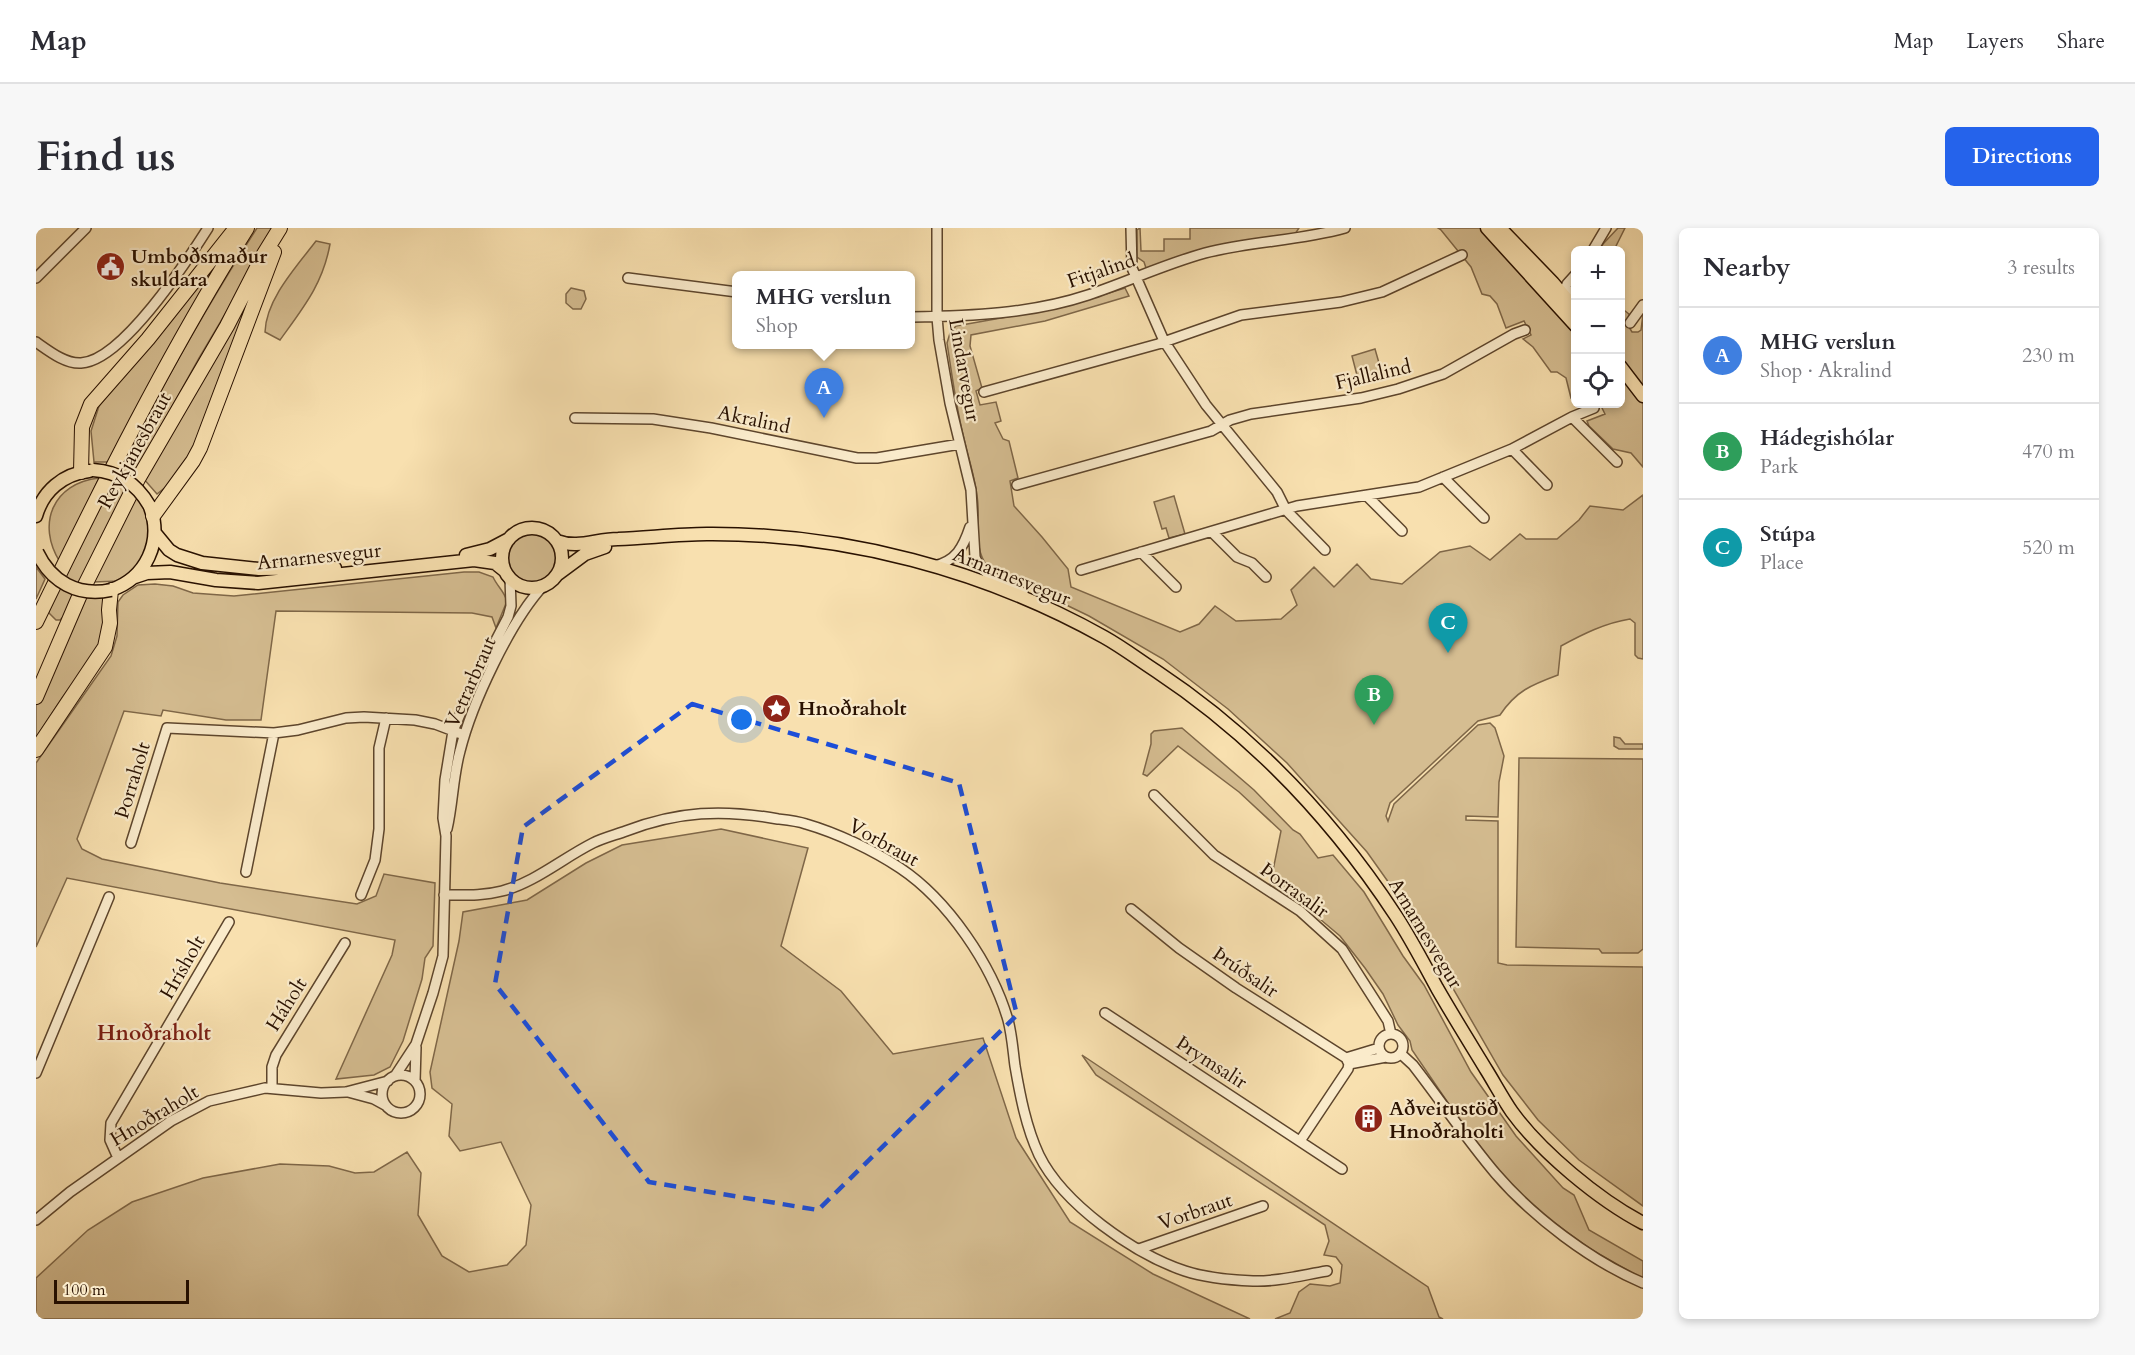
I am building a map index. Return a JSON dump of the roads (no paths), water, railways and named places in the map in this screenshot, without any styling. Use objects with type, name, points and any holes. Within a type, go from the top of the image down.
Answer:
[{"type":"highway","points":[[87,471],[82,427],[91,404],[148,339],[236,228]]},
{"type":"highway","name":"Reykjanesbraut","points":[[36,622],[155,387],[247,228]]},
{"type":"highway","name":"Reykjanesbraut","points":[[36,697],[78,597],[138,479],[227,326],[280,228]]},
{"type":"highway","points":[[151,510],[193,461],[200,448],[261,283],[285,228]]},
{"type":"highway","points":[[36,750],[105,647],[110,623],[111,590]]},
{"type":"main road","points":[[1487,228],[1511,255],[1570,312]]},
{"type":"main road","points":[[1500,228],[1563,295],[1570,312]]},
{"type":"main road","points":[[1511,255],[1524,263],[1548,289],[1563,295]]},
{"type":"main road","points":[[1625,372],[1640,391]]},
{"type":"main road","points":[[1625,377],[1640,391]]},
{"type":"main road","points":[[36,516],[41,494],[57,483],[87,471],[105,471],[126,479],[135,486],[151,510]]},
{"type":"main road","name":"Arnarnesvegur","points":[[135,577],[150,557],[155,533],[151,510]]},
{"type":"main road","points":[[533,528],[548,533],[557,541],[562,558],[557,575],[543,586],[527,588],[518,584],[507,574],[503,555],[509,539],[518,532],[533,528]]},
{"type":"main road","name":"Arnarnesvegur","points":[[155,533],[169,550],[186,559],[229,567],[259,569],[395,564],[480,552],[509,539]]},
{"type":"main road","name":"Arnarnesvegur","points":[[557,541],[574,546],[615,538],[708,534],[797,540],[882,551],[1004,590],[1053,611],[1106,638],[1159,674]]},
{"type":"main road","name":"Arnarnesvegur","points":[[557,575],[585,554],[629,539]]},
{"type":"main road","name":"Arnarnesvegur","points":[[838,546],[928,571],[1003,596],[1052,618],[1186,690],[1245,738],[1319,812],[1359,861],[1398,919],[1451,1013],[1512,1112],[1576,1178],[1626,1215],[1643,1223]]},
{"type":"main road","name":"Arnarnesvegur","points":[[37,550],[46,568],[67,585],[84,591],[111,590],[147,573],[170,572],[216,580],[258,583],[474,560],[495,563],[507,574]]},
{"type":"street","points":[[36,278],[86,228]]},
{"type":"street","points":[[36,342],[54,354],[75,363],[95,360],[111,350],[162,296],[208,228]]},
{"type":"street","name":"Lindarvegur","points":[[937,228],[937,317],[942,364],[971,490],[976,563],[982,569],[1053,611]]},
{"type":"street","points":[[1131,228],[1131,261],[1135,278],[1164,342],[1221,425],[1277,492],[1286,510],[1325,550]]},
{"type":"street","name":"Fitjalind","points":[[915,317],[1041,307],[1087,295],[1180,260],[1206,253],[1304,232],[1344,228]]},
{"type":"street","points":[[1597,246],[1606,228]]},
{"type":"street","points":[[984,392],[1164,342],[1241,315],[1341,302],[1382,292],[1462,255]]},
{"type":"street","points":[[628,278],[732,291]]},
{"type":"street","points":[[1563,295],[1571,279]]},
{"type":"street","points":[[1563,295],[1571,292]]},
{"type":"street","points":[[1630,323],[1643,305]]},
{"type":"street","name":"Fjallalind","points":[[1017,485],[1211,431],[1230,420],[1251,414],[1361,398],[1398,389],[1443,374],[1525,330]]},
{"type":"street","points":[[1081,570],[1312,503],[1419,487],[1512,449],[1594,408]]},
{"type":"street","points":[[1572,417],[1617,462]]},
{"type":"street","name":"Akralind","points":[[575,418],[634,418],[676,423],[857,458],[877,458],[960,444]]},
{"type":"street","points":[[1512,449],[1547,485]]},
{"type":"street","points":[[1443,477],[1484,518]]},
{"type":"street","points":[[1367,496],[1402,531]]},
{"type":"street","name":"Lindarvegur","points":[[934,566],[946,562],[962,549],[973,516]]},
{"type":"street","points":[[1212,532],[1237,557],[1252,563],[1266,577]]},
{"type":"street","points":[[1141,552],[1176,587]]},
{"type":"street","name":"Vetrarbraut","points":[[446,836],[443,818],[445,780],[453,731],[472,686],[508,617],[511,606],[507,574]]},
{"type":"street","name":"Vetrarbraut","points":[[416,1044],[416,1081],[420,1095],[412,1110],[398,1113],[385,1105],[382,1090],[416,1044],[434,993],[443,956],[446,836],[454,776],[464,735],[473,710],[510,635],[543,586]]},
{"type":"street","name":"Þorraholt","points":[[131,843],[167,728],[274,733],[298,730],[346,718],[386,718],[435,724],[464,735]]},
{"type":"street","points":[[362,896],[375,860],[379,829],[379,748],[386,718]]},
{"type":"street","points":[[246,872],[274,733]]},
{"type":"street","name":"Þorrasalir","points":[[1154,795],[1214,855],[1300,911],[1342,949],[1388,1021],[1391,1034],[1401,1039],[1403,1047],[1401,1054],[1413,1065],[1497,1175],[1538,1214],[1590,1254],[1643,1283]]},
{"type":"street","name":"Vorbraut","points":[[444,895],[484,894],[505,890],[528,880],[595,842],[644,824],[700,812],[745,813],[806,823],[862,846],[901,868],[929,891],[980,957],[996,987],[1007,1019],[1021,1097],[1039,1155],[1064,1190],[1084,1211],[1119,1238],[1139,1249],[1182,1270],[1210,1277],[1255,1281],[1283,1279],[1327,1271]]},
{"type":"street","points":[[36,1073],[109,897]]},
{"type":"street","name":"Þrúðsalir","points":[[1131,909],[1179,948],[1236,988],[1348,1061]]},
{"type":"street","name":"Hrísholt","points":[[118,1158],[110,1140],[111,1123],[229,922]]},
{"type":"street","name":"Háholt","points":[[272,1088],[272,1067],[276,1055],[345,943]]},
{"type":"street","name":"Þrymsalir","points":[[1104,1013],[1342,1168]]},
{"type":"street","points":[[1348,1061],[1379,1048],[1383,1037],[1391,1034]]},
{"type":"street","points":[[1379,1048],[1386,1057]]},
{"type":"street","points":[[1348,1061],[1394,1058],[1401,1054]]},
{"type":"street","points":[[1300,1141],[1348,1069],[1348,1061]]},
{"type":"street","points":[[391,1078],[406,1076],[416,1081]]},
{"type":"street","name":"Hnoðraholt","points":[[36,1220],[69,1192],[171,1121],[209,1101],[250,1090],[272,1088],[321,1093],[346,1092],[391,1078]]},
{"type":"street","name":"Hnoðraholt","points":[[346,1092],[374,1099],[385,1105]]},
{"type":"street","name":"Vorbraut","points":[[1139,1249],[1263,1206]]},
{"type":"place","name":"Umboðsmaður skuldara","points":[[110,267]]},
{"type":"place","name":"MHG verslun","points":[[824,418]]},
{"type":"place","name":"Stúpa","points":[[1448,653]]},
{"type":"place","name":"Hnoðraholt","points":[[777,708]]},
{"type":"place","name":"Hádegishólar","points":[[1374,725]]},
{"type":"place","name":"Aðveitustöð Hnoðraholti","points":[[1368,1119]]},
{"type":"district","name":"Hnoðraholt","points":[[154,1033]]}]
